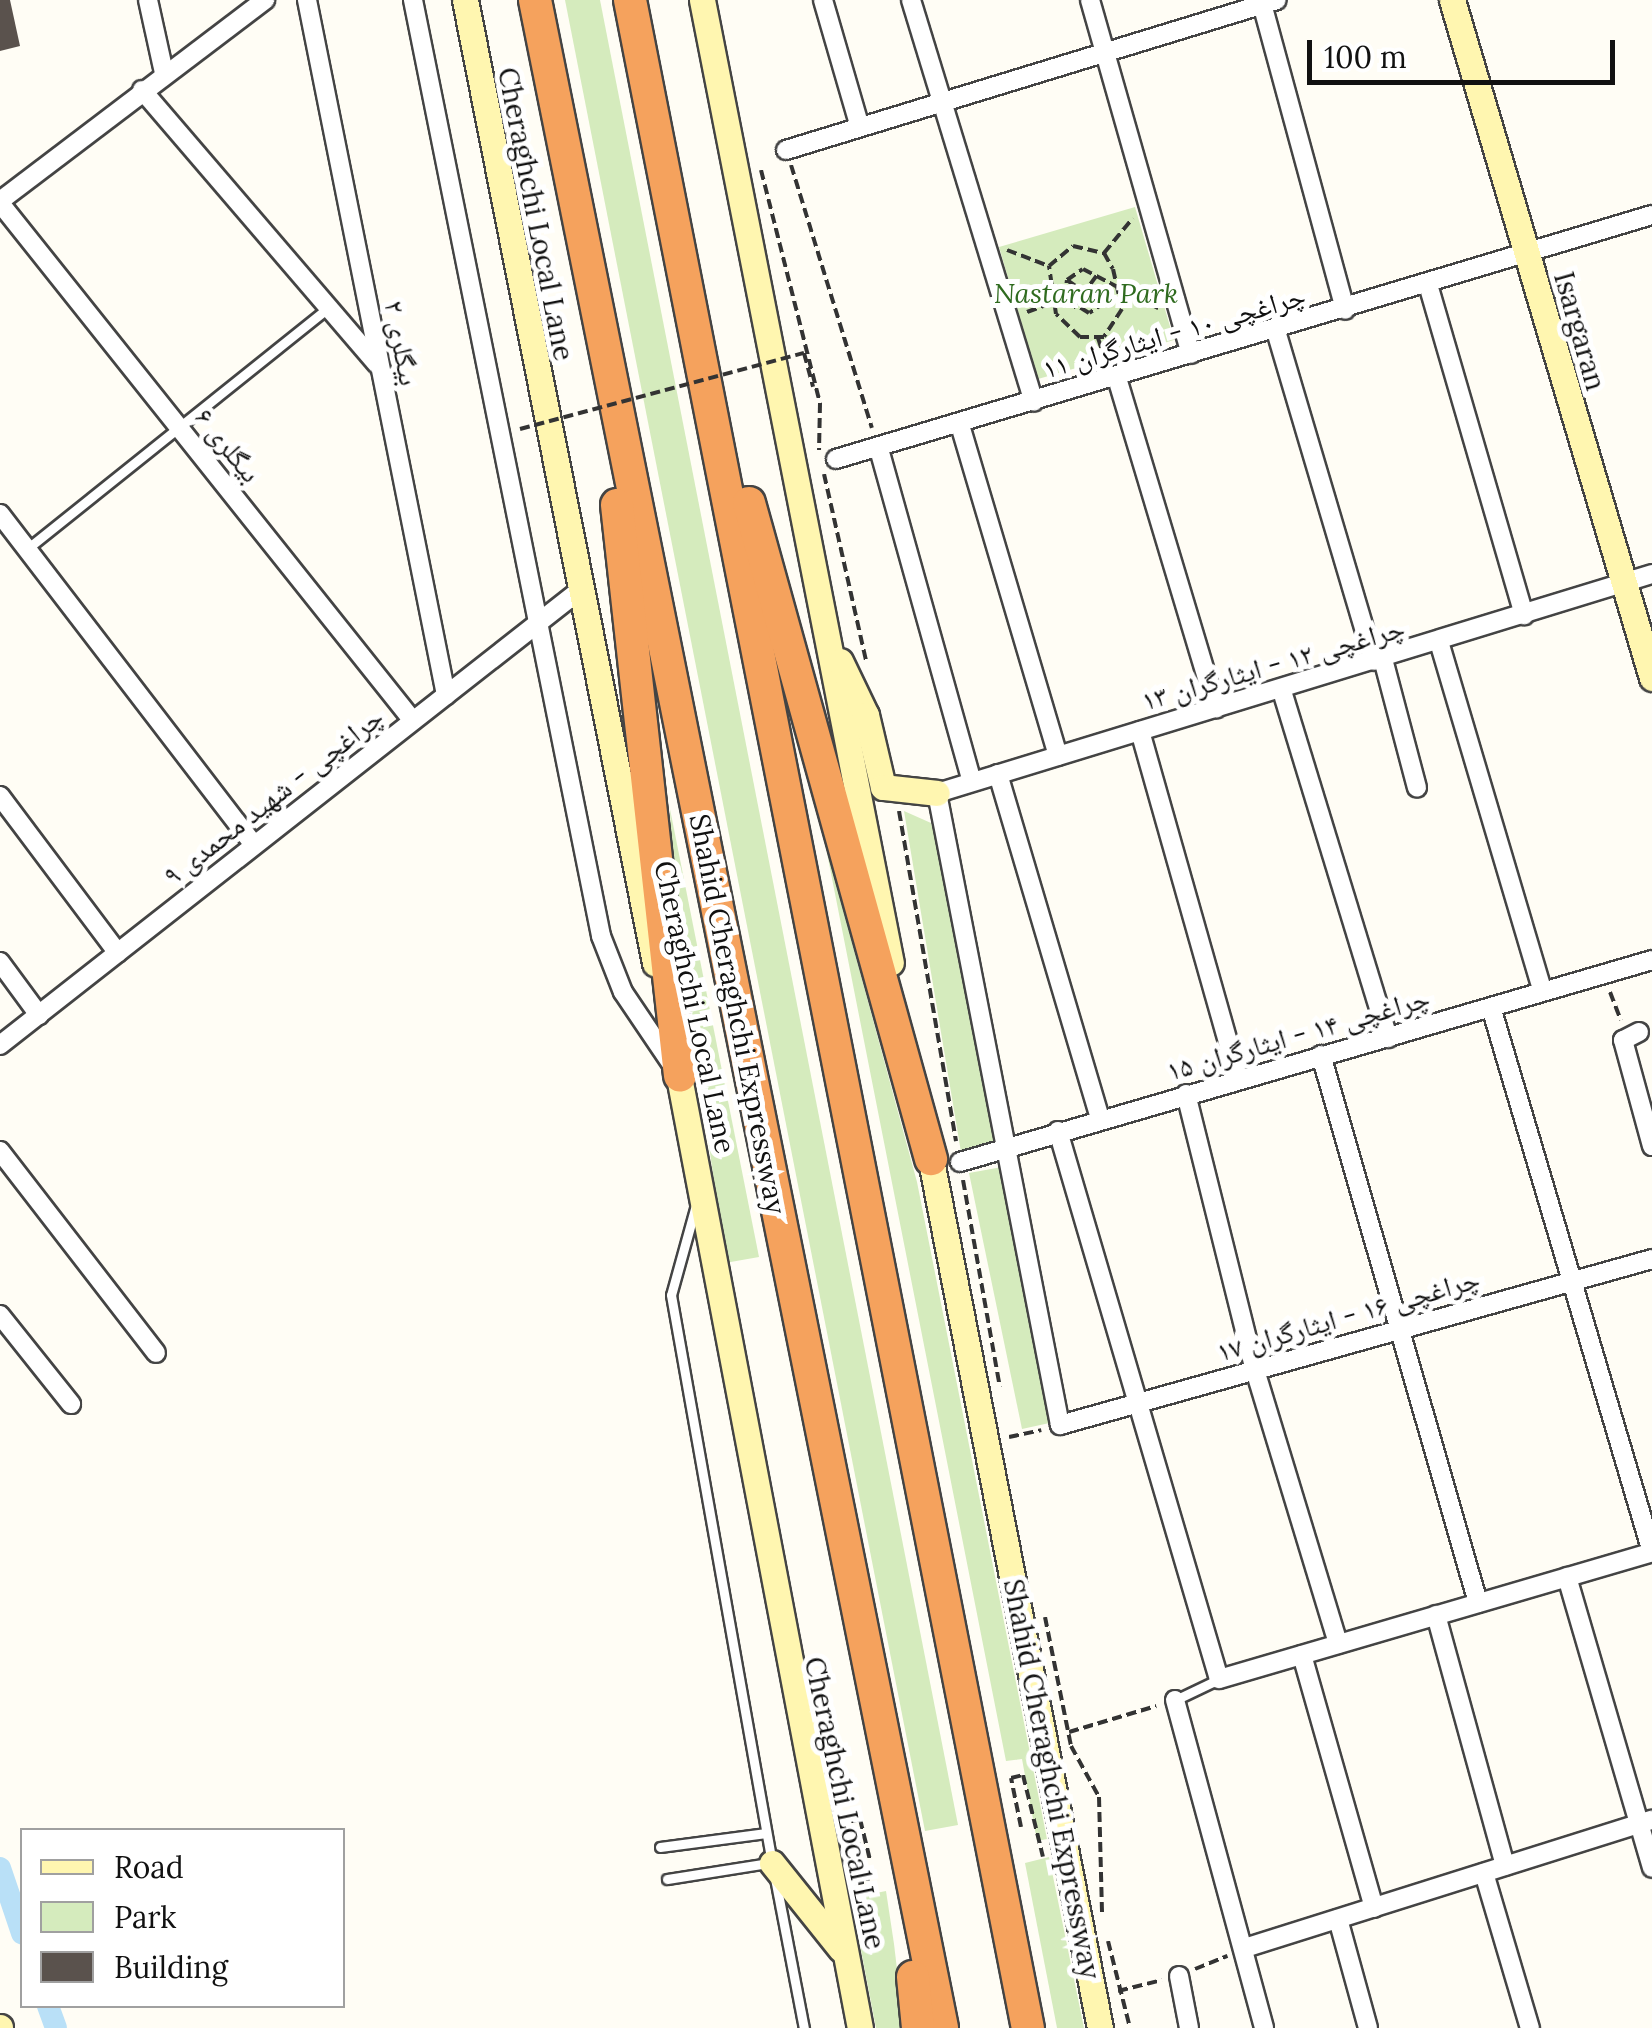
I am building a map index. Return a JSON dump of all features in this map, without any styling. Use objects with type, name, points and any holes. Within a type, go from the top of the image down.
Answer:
[{"type":"highway","name":"Shahid Cheraghchi Expressway","points":[[535,0],[942,2028]]},
{"type":"highway","points":[[630,0],[1028,2028]]},
{"type":"highway","points":[[680,253],[945,1161]]},
{"type":"highway","points":[[593,292],[680,1076]]},
{"type":"highway","points":[[898,1808],[918,2028]]},
{"type":"main road","name":"Cheraghchi Local Lane","points":[[465,0],[580,590],[702,1183],[757,1524],[860,2028]]},
{"type":"main road","name":"Shahid Cheraghchi Expressway","points":[[702,0],[745,160],[830,644],[945,1161],[1056,1736],[1100,2028]]},
{"type":"main road","name":"Isargaran","points":[[1452,0],[1652,678]]},
{"type":"main road","points":[[830,644],[866,715],[878,776],[896,792],[937,793]]},
{"type":"main road","points":[[772,1863],[845,1954]]},
{"type":"street","points":[[148,0],[164,73]]},
{"type":"street","points":[[0,202],[164,73],[265,0]]},
{"type":"street","name":"بیگلری ۲","points":[[307,0],[446,695]]},
{"type":"street","points":[[413,0],[601,936],[623,992],[680,1076]]},
{"type":"street","points":[[823,0],[860,128]]},
{"type":"street","points":[[912,0],[1034,402]]},
{"type":"street","points":[[1090,0],[1192,354]]},
{"type":"street","points":[[786,150],[1266,1],[1345,310]]},
{"type":"street","points":[[142,90],[378,364]]},
{"type":"street","name":"بیگلری ۶","points":[[0,202],[413,721]]},
{"type":"street","name":"چراغچی ۱۰ - ایثارگران ۱۱","points":[[836,459],[1429,288],[1652,215]]},
{"type":"street","points":[[1429,288],[1524,615]]},
{"type":"street","points":[[1276,331],[1417,788]]},
{"type":"street","points":[[1117,378],[1216,709]]},
{"type":"street","points":[[960,425],[1058,756]]},
{"type":"street","points":[[879,449],[972,782]]},
{"type":"street","points":[[0,514],[254,846]]},
{"type":"street","name":"چراغچی ۱۲ - ایثارگران ۱۳","points":[[937,793],[1440,644],[1652,574]]},
{"type":"street","name":"۹ چراغچی - شهید محمدی","points":[[0,1046],[580,590]]},
{"type":"street","points":[[1440,644],[1542,990]]},
{"type":"street","points":[[1282,691],[1388,1038]]},
{"type":"street","points":[[1140,731],[1238,1078]]},
{"type":"street","points":[[998,774],[1100,1118]]},
{"type":"street","points":[[937,793],[1060,1425]]},
{"type":"street","points":[[0,796],[118,953]]},
{"type":"street","name":"چراغچی ۱۴ - ایثارگران ۱۵","points":[[945,1161],[1007,1148],[1652,960]]},
{"type":"street","points":[[0,962],[39,1015]]},
{"type":"street","points":[[1058,1132],[1220,1679],[1652,1552],[1491,1007]]},
{"type":"street","points":[[1633,1034],[1652,1146]]},
{"type":"street","points":[[1321,1056],[1478,1603]]},
{"type":"street","points":[[1186,1094],[1255,1370],[1338,1644]]},
{"type":"street","points":[[0,1151],[156,1352]]},
{"type":"street","name":"چراغچی ۱۶ - ایثارگران ۱۷","points":[[1060,1425],[1652,1259]]},
{"type":"street","points":[[0,1315],[71,1404]]},
{"type":"street","points":[[1568,1577],[1645,1822],[1652,1868]]},
{"type":"street","points":[[1436,1615],[1505,1866]]},
{"type":"street","points":[[1302,1655],[1374,1908]]},
{"type":"street","points":[[1175,1700],[1264,2028]]},
{"type":"street","points":[[1245,1948],[1645,1822]]},
{"type":"street","points":[[1484,1873],[1530,2028]]},
{"type":"street","points":[[1338,1919],[1368,2028]]},
{"type":"street","points":[[1179,1976],[1189,2028]]},
{"type":"lane","points":[[27,550],[328,307]]},
{"type":"lane","points":[[702,1183],[672,1295],[804,2028]]},
{"type":"lane","points":[[1175,1700],[1220,1679]]},
{"type":"lane","points":[[660,1847],[766,1833]]},
{"type":"lane","points":[[667,1879],[772,1863]]},
{"type":"path","points":[[786,150],[879,449]]},
{"type":"path","points":[[745,160],[820,403],[813,423],[870,675]]},
{"type":"path","points":[[1104,253],[1148,201]]},
{"type":"path","points":[[984,242],[1049,266]]},
{"type":"path","points":[[1049,266],[1073,246],[1104,253]]},
{"type":"path","points":[[1049,266],[1054,302],[1070,332],[1104,337],[1122,309],[1104,253]]},
{"type":"path","points":[[1106,285],[1116,282],[1169,315],[1167,268]]},
{"type":"path","points":[[1066,280],[1083,270],[1098,274],[1106,285],[1102,305]]},
{"type":"path","points":[[1074,308],[1098,274]]},
{"type":"path","points":[[1066,280],[1102,305]]},
{"type":"path","points":[[1066,280],[1065,298],[1074,308]]},
{"type":"path","points":[[1008,318],[1065,298]]},
{"type":"path","points":[[1074,308],[1102,305]]},
{"type":"path","points":[[520,429],[804,354],[820,403]]},
{"type":"path","points":[[896,792],[945,1161],[1002,1398]]},
{"type":"path","points":[[1603,974],[1633,1034]]},
{"type":"path","points":[[1006,1417],[1013,1456]]},
{"type":"path","points":[[1009,1437],[1060,1425]]},
{"type":"path","points":[[1042,1603],[1056,1736],[1102,1811],[1102,1916]]},
{"type":"path","points":[[1056,1736],[1175,1700]]},
{"type":"path","points":[[1020,1827],[1011,1778],[1022,1775],[1039,1858]]},
{"type":"path","points":[[868,1881],[852,1820],[860,1819],[870,1860]]},
{"type":"path","points":[[1106,1934],[1130,2028]]},
{"type":"path","points":[[1094,1996],[1179,1976],[1245,1948]]},
{"type":"green space","points":[[565,0],[600,0],[958,1825],[925,1831]]},
{"type":"green space","name":"Nastaran Park","points":[[1135,207],[1174,340],[1038,379],[999,247]]},
{"type":"green space","points":[[670,809],[759,1257],[725,1263],[673,879]]},
{"type":"green space","points":[[904,811],[931,823],[939,848],[999,1142],[961,1152]]},
{"type":"green space","points":[[825,843],[917,1182],[1047,1839],[1037,1841],[1022,1759],[1006,1761]]},
{"type":"green space","points":[[1002,1167],[1054,1422],[1022,1429],[969,1173]]},
{"type":"green space","points":[[1049,1857],[1084,2028],[1057,2028],[1025,1863]]},
{"type":"green space","points":[[886,1891],[904,2028],[876,2028],[851,1898]]},
{"type":"building","points":[[0,0],[10,0],[20,46],[0,51]]},
{"type":"waterway","points":[[0,1868],[20,1927]]},
{"type":"waterway","points":[[49,2008],[56,2028]]}]
